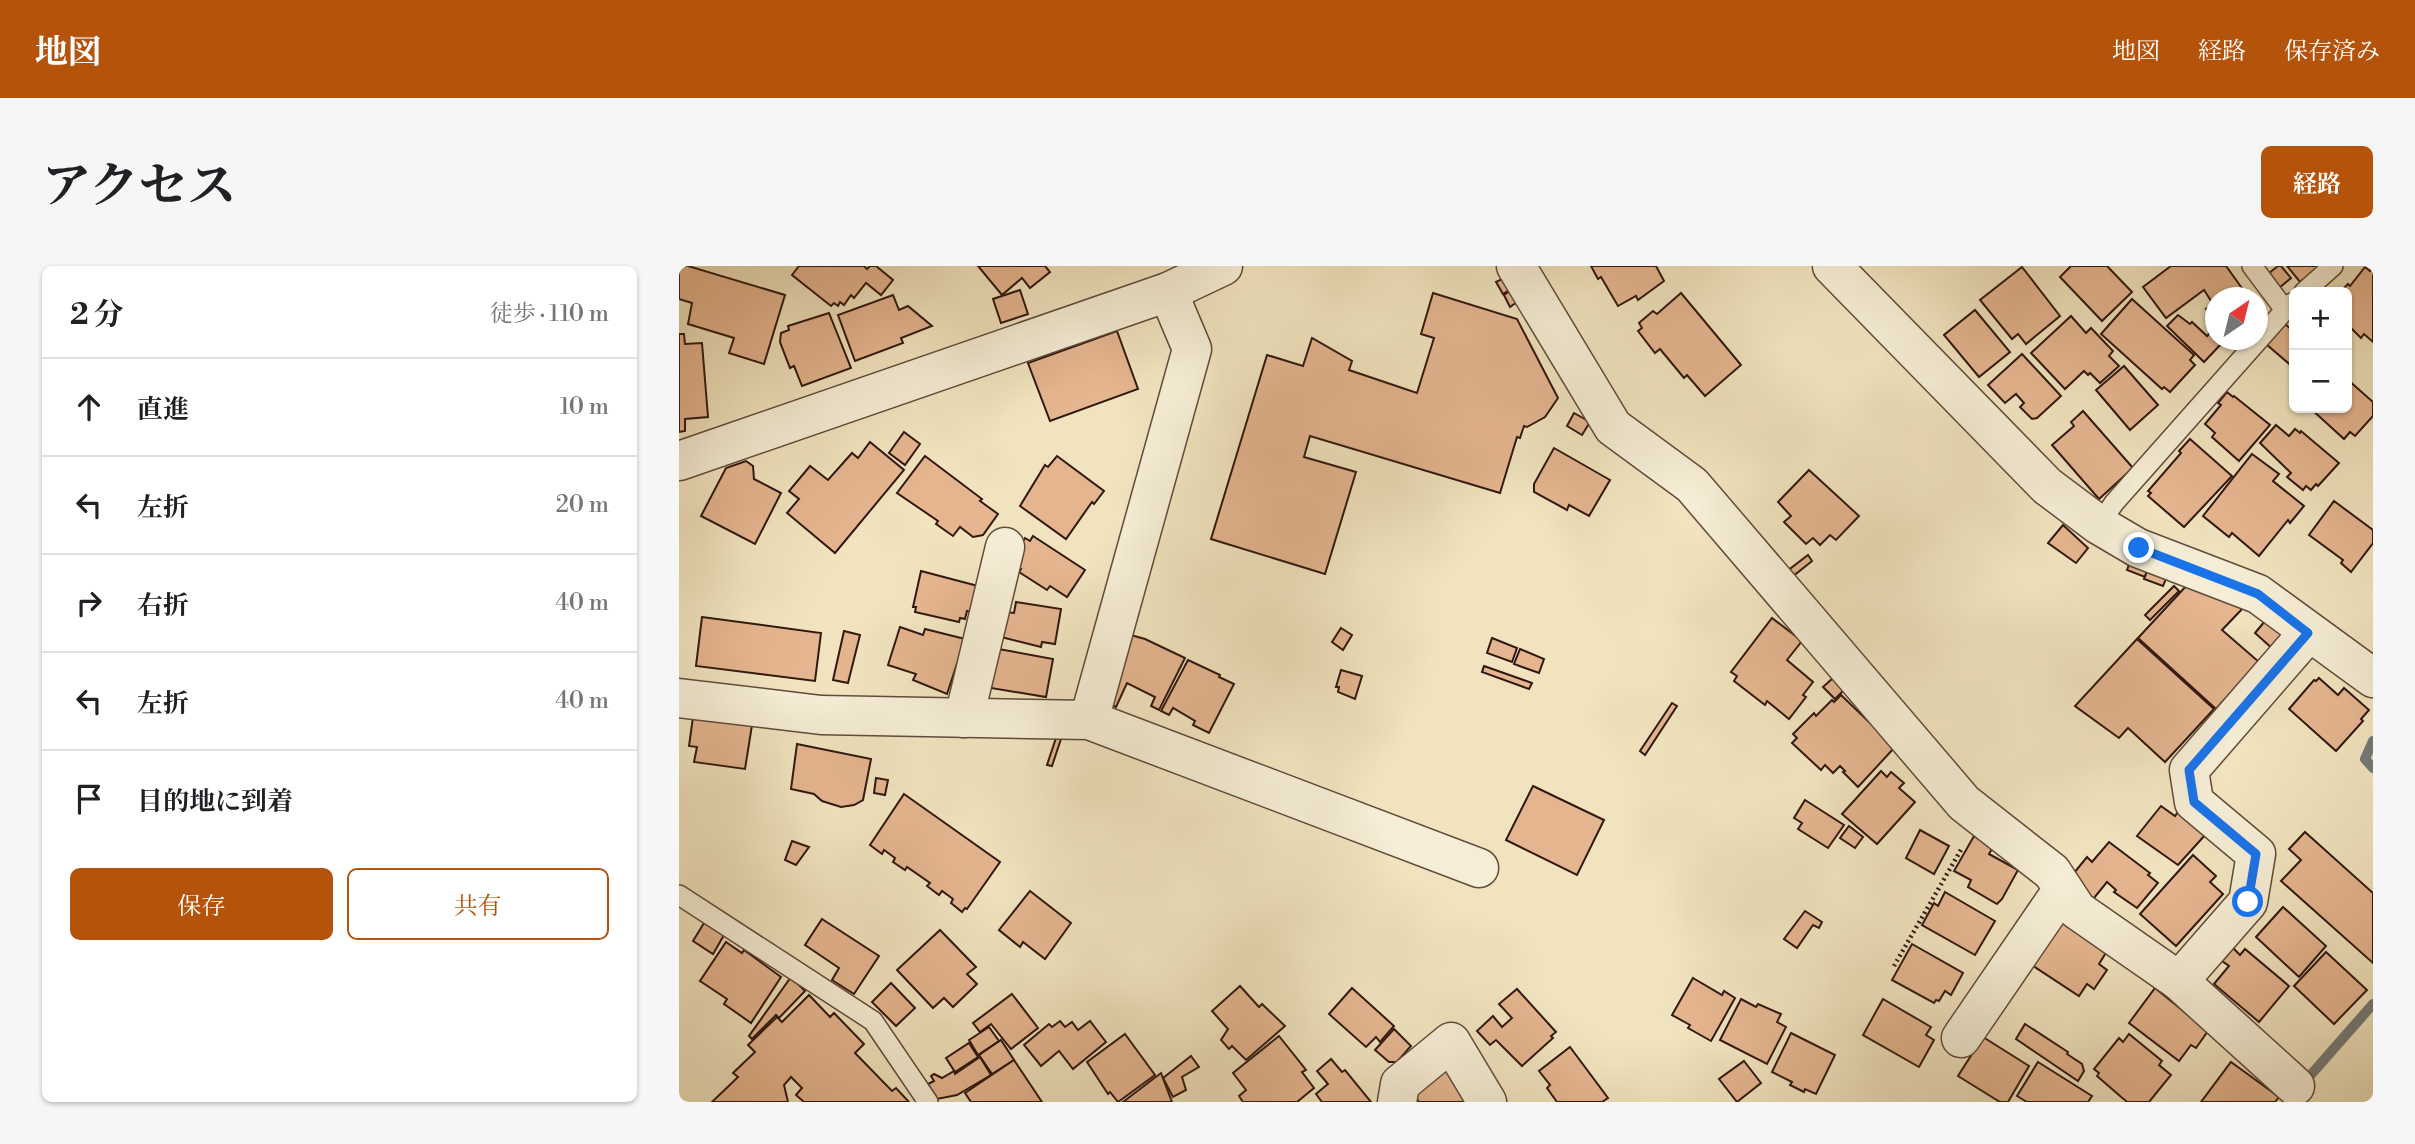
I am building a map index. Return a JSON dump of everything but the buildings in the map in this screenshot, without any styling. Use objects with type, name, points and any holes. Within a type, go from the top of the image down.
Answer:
[{"type":"street","points":[[679,461],[1168,292],[1223,266]]},
{"type":"street","points":[[1516,266],[1613,427],[1692,485],[1964,803],[2052,872],[2077,910],[2179,981],[2295,1086]]},
{"type":"street","points":[[1832,266],[2047,486],[2099,524],[2139,548],[2258,594],[2373,678]]},
{"type":"street","points":[[1089,720],[1192,349],[1168,292]]},
{"type":"street","points":[[964,718],[1005,547]]},
{"type":"street","points":[[2179,981],[2248,902],[2256,854],[2194,802],[2189,770],[2308,633]]},
{"type":"street","points":[[679,698],[821,715],[1089,720],[1479,868]]},
{"type":"street","points":[[1961,1038],[2063,889]]},
{"type":"street","points":[[1397,1102],[1400,1084],[1451,1042],[1487,1102]]},
{"type":"lane","points":[[2252,266],[2289,305]]},
{"type":"lane","points":[[2310,287],[2333,266]]},
{"type":"lane","points":[[2099,524],[2123,493],[2289,307]]},
{"type":"lane","points":[[679,895],[873,1021],[928,1102]]},
{"type":"path","points":[[1894,966],[1981,816]]},
{"type":"waterway","points":[[2373,741],[2365,759],[2373,768]]},
{"type":"waterway","points":[[2301,1086],[2373,1004]]},
{"type":"route","points":[[2139,548],[2258,594],[2308,633],[2189,770],[2194,802],[2256,854],[2248,902]]}]
